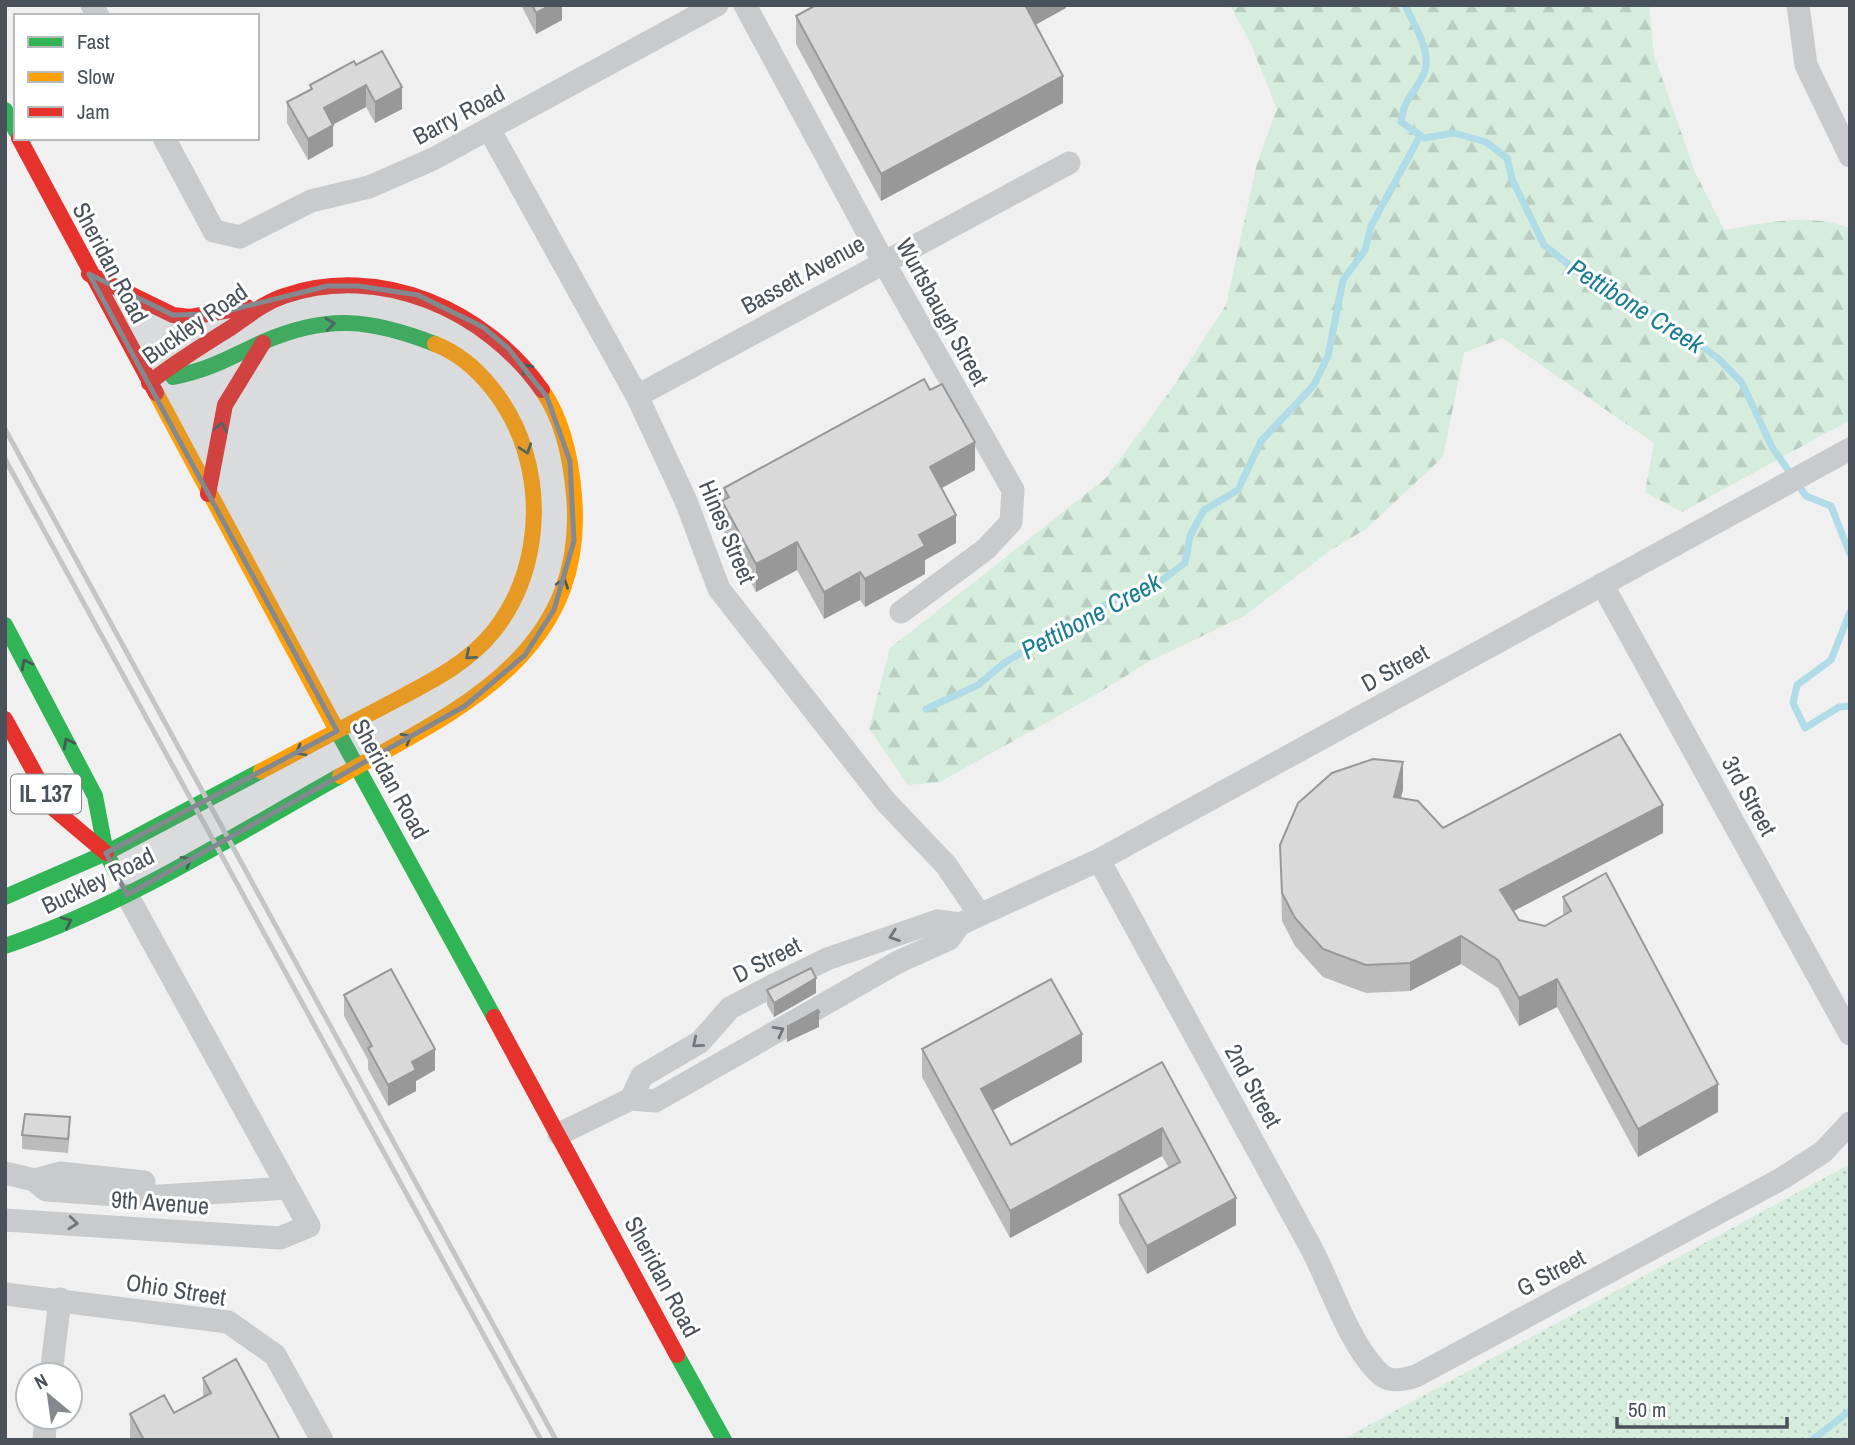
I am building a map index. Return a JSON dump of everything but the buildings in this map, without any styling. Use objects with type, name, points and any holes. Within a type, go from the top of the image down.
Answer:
[{"type":"main road","points":[[5,110],[14,127]]},
{"type":"main road","name":"Sheridan Road","points":[[20,140],[208,494],[724,1440]]},
{"type":"main road","points":[[89,274],[173,314],[215,314],[263,303]]},
{"type":"main road","name":"Buckley Road","points":[[5,946],[44,933],[127,895],[474,699],[525,655],[554,610],[569,563],[574,541],[575,503],[570,461],[547,397],[508,348],[454,310],[418,295],[391,289],[327,286],[263,303],[228,330],[192,349],[149,383]]},
{"type":"main road","name":"Buckley Road","points":[[5,897],[106,853],[467,659],[489,638],[508,611],[519,593],[531,558],[537,524],[537,497],[524,440],[494,391],[467,365],[410,332],[366,323],[292,331],[213,368],[149,383]]},
{"type":"main road","points":[[208,494],[225,405],[264,342]]},
{"type":"main road","name":"IL 137","points":[[5,625],[95,796],[106,853],[127,895]]},
{"type":"main road","name":"IL 137","points":[[5,719],[55,810],[106,853]]},
{"type":"street","name":"Barry Road","points":[[165,140],[214,231],[240,237],[311,201],[369,187],[489,129],[717,5]]},
{"type":"street","name":"Wurtsbaugh Street","points":[[746,5],[883,261],[1013,490],[1010,522],[986,549],[901,612]]},
{"type":"street","points":[[1798,5],[1806,65],[1850,156]]},
{"type":"street","name":"Hines Street","points":[[489,129],[637,396],[686,501],[719,589],[886,802],[946,865],[970,919]]},
{"type":"street","name":"Bassett Avenue","points":[[637,396],[1069,163]]},
{"type":"street","name":"D Street","points":[[559,1134],[631,1099],[655,1101],[898,961],[949,939],[970,919],[1099,860],[1850,449]]},
{"type":"street","name":"3rd Street","points":[[1602,584],[1850,1034]]},
{"type":"street","name":"2nd Street","points":[[1099,860],[1316,1256],[1357,1340]]},
{"type":"street","points":[[127,895],[288,1188]]},
{"type":"street","name":"D Street","points":[[631,1099],[642,1076],[689,1050],[730,1008],[827,959],[937,921],[970,919]]},
{"type":"street","name":"G Street","points":[[1357,1340],[1376,1371],[1387,1379],[1397,1381],[1416,1376],[1781,1179],[1823,1152],[1850,1123]]},
{"type":"street","name":"9th Avenue","points":[[5,1174],[34,1180],[60,1173],[154,1182],[198,1196],[222,1190],[288,1188],[309,1226],[280,1238],[5,1220]]},
{"type":"street","name":"Ohio Street","points":[[5,1294],[228,1322],[275,1355],[322,1440]]},
{"type":"street","points":[[53,1361],[60,1300]]},
{"type":"highlighted area","points":[[89,274],[173,315],[215,314],[327,286],[359,286],[418,295],[483,327],[508,348],[547,397],[570,461],[574,541],[554,610],[525,655],[465,706],[127,895],[106,853],[337,731]]},
{"type":"green space","points":[[1230,5],[1649,5],[1654,55],[1695,172],[1724,230],[1787,220],[1834,223],[1850,228],[1850,420],[1682,512],[1645,492],[1654,443],[1502,338],[1464,353],[1443,457],[1366,529],[1331,550],[1244,616],[1150,661],[1097,694],[940,782],[908,785],[869,729],[890,648],[1105,479],[1171,390],[1226,305],[1257,163],[1277,109],[1250,42]]},
{"type":"green space","points":[[1850,1164],[1850,1440],[1342,1440],[1369,1425]]},
{"type":"waterway","name":"Pettibone Creek","points":[[1405,5],[1421,38],[1426,65],[1421,80],[1405,106],[1401,122],[1424,138],[1454,133],[1486,142],[1507,158],[1512,179],[1544,245],[1593,284],[1661,317],[1719,359],[1742,383],[1772,447],[1806,496],[1831,506],[1850,554]]},
{"type":"waterway","name":"Pettibone Creek","points":[[926,709],[978,685],[1004,663],[1080,618],[1128,593],[1154,586],[1185,563],[1190,536],[1204,510],[1238,490],[1261,441],[1314,385],[1328,356],[1343,280],[1365,250],[1371,226],[1420,136]]},
{"type":"waterway","name":"Pettibone Creek","points":[[1850,612],[1831,660],[1797,685],[1793,703],[1805,728],[1839,707],[1850,706]]},
{"type":"waterway","name":"Pettibone Creek","points":[[1812,1440],[1850,1411]]},
{"type":"railway","points":[[5,429],[556,1440]]},
{"type":"railway","points":[[5,459],[541,1440]]},
{"type":"traffic: fast","points":[[5,110],[14,127]]},
{"type":"traffic: fast","points":[[173,377],[209,367],[286,333],[329,324],[370,325],[435,344]]},
{"type":"traffic: fast","points":[[5,625],[95,796],[106,853],[117,874]]},
{"type":"traffic: fast","points":[[333,723],[494,1017]]},
{"type":"traffic: fast","points":[[5,897],[106,853],[261,771]]},
{"type":"traffic: fast","points":[[5,946],[49,930],[135,891],[340,776]]},
{"type":"traffic: fast","points":[[677,1355],[724,1440]]},
{"type":"traffic: slow","points":[[261,771],[455,666],[493,632],[518,591],[526,568],[534,521],[525,451],[512,419],[492,388],[466,362],[435,344]]},
{"type":"traffic: slow","points":[[340,776],[469,701],[506,671],[537,637],[560,597],[573,550],[574,495],[565,440],[542,390]]},
{"type":"traffic: slow","points":[[156,393],[333,723]]},
{"type":"traffic: jam","points":[[20,140],[156,393]]},
{"type":"traffic: jam","points":[[89,274],[173,315],[190,317],[247,307]]},
{"type":"traffic: jam","points":[[149,383],[276,299],[320,287],[357,286],[393,290],[428,301],[461,316],[492,337],[519,362],[542,390]]},
{"type":"traffic: jam","points":[[208,494],[225,405],[263,343]]},
{"type":"traffic: jam","points":[[5,719],[55,810],[106,853]]},
{"type":"traffic: jam","points":[[494,1017],[677,1355]]}]
